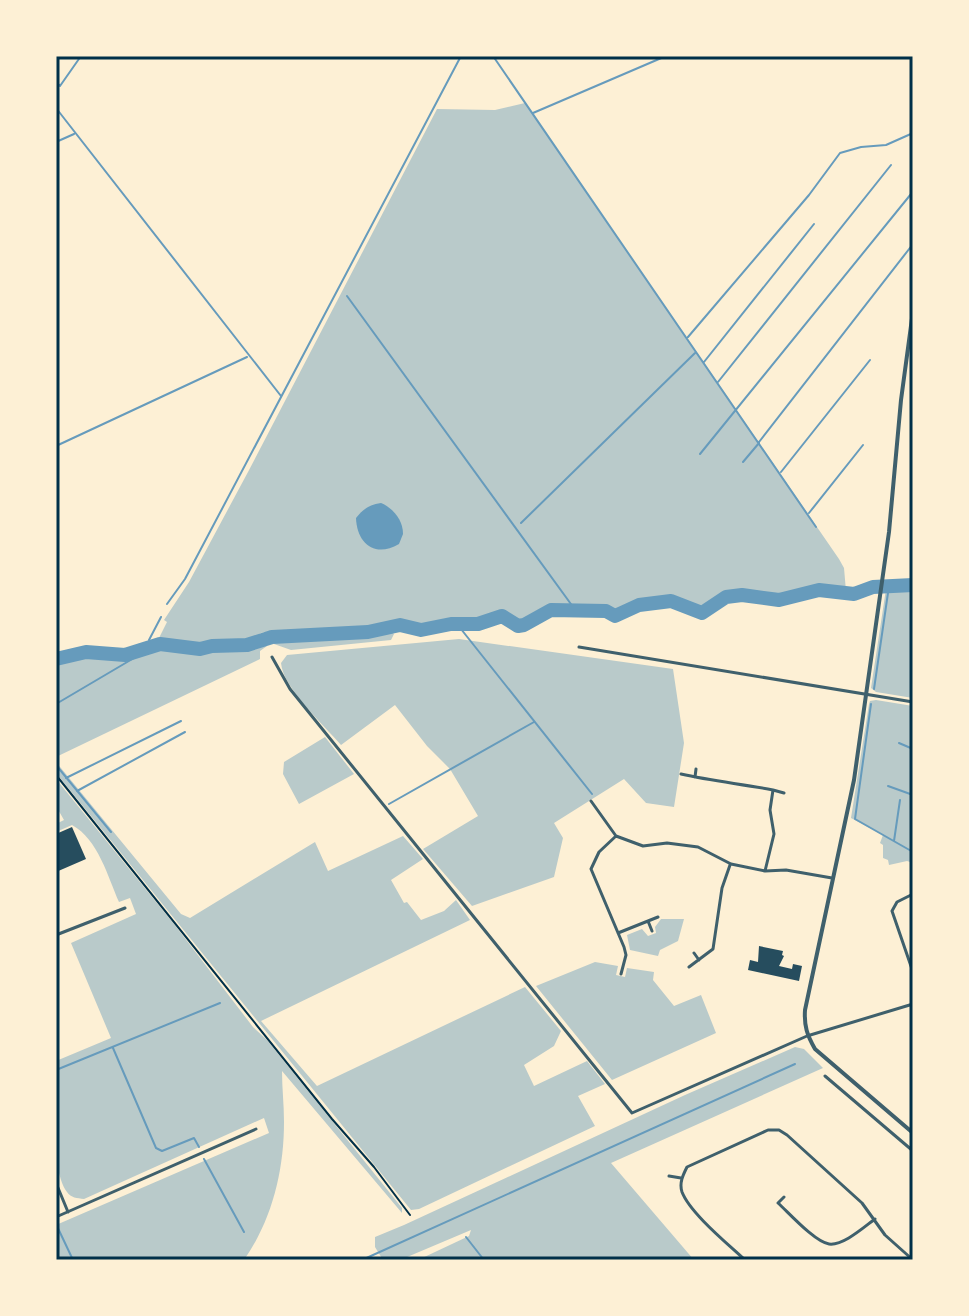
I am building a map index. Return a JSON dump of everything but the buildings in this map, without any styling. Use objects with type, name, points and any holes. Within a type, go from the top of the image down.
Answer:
[{"type":"street","points":[[913,311],[902,389],[889,532],[854,780],[805,1010],[807,1036],[815,1049],[913,1133]]},
{"type":"street","points":[[579,647],[913,702]]},
{"type":"street","points":[[272,657],[290,689],[632,1113],[807,1036],[913,1004]]},
{"type":"street","points":[[695,777],[696,769]]},
{"type":"street","points":[[681,774],[784,793]]},
{"type":"street","points":[[765,871],[774,834],[770,810],[773,790]]},
{"type":"street","points":[[591,801],[616,836],[643,846],[667,843],[698,847],[731,864],[832,878]]},
{"type":"street","points":[[616,836],[599,852],[591,869],[626,955],[621,974]]},
{"type":"street","points":[[689,967],[713,949],[722,888],[731,864]]},
{"type":"street","points":[[911,895],[897,902],[892,911],[913,972]]},
{"type":"street","points":[[56,935],[125,908]]},
{"type":"street","points":[[618,933],[658,917]]},
{"type":"street","points":[[648,921],[652,931]]},
{"type":"street","points":[[694,953],[699,960]]},
{"type":"street","points":[[825,1076],[913,1151]]},
{"type":"street","points":[[56,1217],[256,1129]]},
{"type":"street","points":[[745,1260],[689,1203],[682,1191],[681,1178],[687,1167],[768,1130],[779,1130],[862,1203],[885,1235],[913,1260]]},
{"type":"street","points":[[669,1176],[681,1178]]},
{"type":"street","points":[[56,1183],[68,1212]]},
{"type":"street","points":[[784,1197],[778,1203],[817,1239],[829,1244],[839,1243],[875,1219]]},
{"type":"path","points":[[56,775],[410,1215]]},
{"type":"shaded area","points":[[525,103],[839,559],[844,568],[846,591],[816,588],[779,597],[744,593],[726,595],[701,610],[667,598],[613,612],[557,608],[524,623],[504,614],[479,621],[423,627],[399,623],[369,631],[293,634],[271,631],[243,643],[219,642],[200,647],[158,640],[167,622],[164,620],[189,582],[248,472],[437,109],[495,110]]},
{"type":"shaded area","points":[[913,588],[913,698],[876,692],[871,688],[886,589]]},
{"type":"shaded area","points":[[391,631],[394,634],[391,640],[291,650],[274,644],[273,640],[372,635]]},
{"type":"shaded area","points":[[459,639],[673,669],[684,743],[674,807],[646,803],[624,779],[554,823],[563,838],[554,877],[472,906],[423,849],[478,816],[450,769],[427,746],[395,705],[341,745],[296,695],[283,673],[281,663],[287,655]]},
{"type":"shaded area","points":[[266,642],[267,646],[260,651],[260,659],[56,757],[56,662],[85,656],[133,657],[165,646],[194,651],[223,647],[241,649]]},
{"type":"shaded area","points":[[876,700],[913,706],[913,863],[907,861],[889,865],[888,860],[883,858],[883,845],[880,843],[883,835],[851,818],[869,704]]},
{"type":"shaded area","points":[[325,737],[354,774],[299,804],[283,774],[284,762]]},
{"type":"shaded area","points":[[56,762],[181,914],[190,918],[315,842],[328,871],[403,836],[423,859],[391,880],[404,903],[407,902],[421,920],[444,911],[456,900],[470,920],[261,1021],[317,1086],[525,987],[561,1031],[554,1046],[524,1065],[534,1086],[587,1061],[605,1084],[578,1096],[595,1126],[419,1209],[411,1210],[56,773]]},
{"type":"shaded area","points":[[56,779],[402,1208],[402,1213],[282,1071],[284,1122],[279,1177],[269,1212],[244,1260],[56,1260],[56,1225],[269,1133],[264,1118],[84,1199],[72,1197],[67,1192],[61,1181],[56,1148],[56,1061],[111,1038],[71,943],[136,914],[130,898],[119,902],[89,839],[72,825],[56,832],[56,824],[64,820],[56,806]]},
{"type":"shaded area","points":[[661,919],[684,919],[678,941],[660,950],[658,956],[630,950],[627,935],[642,929],[648,936],[656,933],[655,927]]},
{"type":"shaded area","points":[[595,962],[618,966],[616,975],[625,977],[627,968],[654,972],[653,980],[674,1006],[701,995],[716,1033],[612,1080],[536,986]]},
{"type":"shaded area","points":[[795,1047],[804,1049],[823,1068],[611,1163],[694,1260],[418,1260],[469,1236],[471,1230],[400,1260],[383,1260],[375,1247],[375,1237]]},
{"type":"water","points":[[381,503],[396,515],[403,534],[399,544],[382,550],[364,541],[356,518],[367,508]]},
{"type":"waterway","points":[[56,82],[60,86],[81,56]]},
{"type":"waterway","points":[[167,604],[185,579],[461,56]]},
{"type":"waterway","points":[[493,56],[816,527]]},
{"type":"waterway","points":[[533,113],[666,56]]},
{"type":"waterway","points":[[56,108],[281,396]]},
{"type":"waterway","points":[[688,337],[809,195],[840,153],[886,145],[913,133]]},
{"type":"waterway","points":[[56,142],[74,134]]},
{"type":"waterway","points":[[718,382],[891,165]]},
{"type":"waterway","points":[[700,454],[911,194]]},
{"type":"waterway","points":[[704,362],[814,224]]},
{"type":"waterway","points":[[759,442],[913,244]]},
{"type":"waterway","points":[[347,296],[576,611]]},
{"type":"waterway","points":[[521,523],[695,353]]},
{"type":"waterway","points":[[56,446],[247,357]]},
{"type":"waterway","points":[[781,472],[870,360]]},
{"type":"waterway","points":[[743,462],[759,443]]},
{"type":"waterway","points":[[809,513],[863,445]]},
{"type":"waterway","points":[[56,659],[86,652],[125,655],[160,644],[200,649],[247,645],[272,637],[368,632],[400,625],[421,630],[451,624],[478,624],[502,616],[518,626],[551,610],[606,611],[615,616],[639,605],[671,601],[702,613],[726,597],[742,595],[779,600],[819,590],[854,594],[873,587],[913,585]]},
{"type":"waterway","points":[[874,689],[889,586]]},
{"type":"waterway","points":[[149,640],[161,617]]},
{"type":"waterway","points":[[457,624],[592,794]]},
{"type":"waterway","points":[[56,704],[134,658]]},
{"type":"waterway","points":[[871,704],[855,819],[913,852]]},
{"type":"waterway","points":[[66,778],[181,721]]},
{"type":"waterway","points":[[389,804],[534,722]]},
{"type":"waterway","points":[[77,791],[185,732]]},
{"type":"waterway","points":[[899,743],[913,749]]},
{"type":"waterway","points":[[56,765],[111,832]]},
{"type":"waterway","points":[[888,786],[913,795]]},
{"type":"waterway","points":[[894,841],[900,800]]},
{"type":"waterway","points":[[56,1070],[220,1003]]},
{"type":"waterway","points":[[113,1048],[156,1148],[162,1151],[194,1138],[199,1147]]},
{"type":"waterway","points":[[362,1260],[795,1064]]},
{"type":"waterway","points":[[204,1159],[244,1232]]},
{"type":"waterway","points":[[56,1224],[73,1260]]},
{"type":"waterway","points":[[466,1237],[484,1260]]}]
